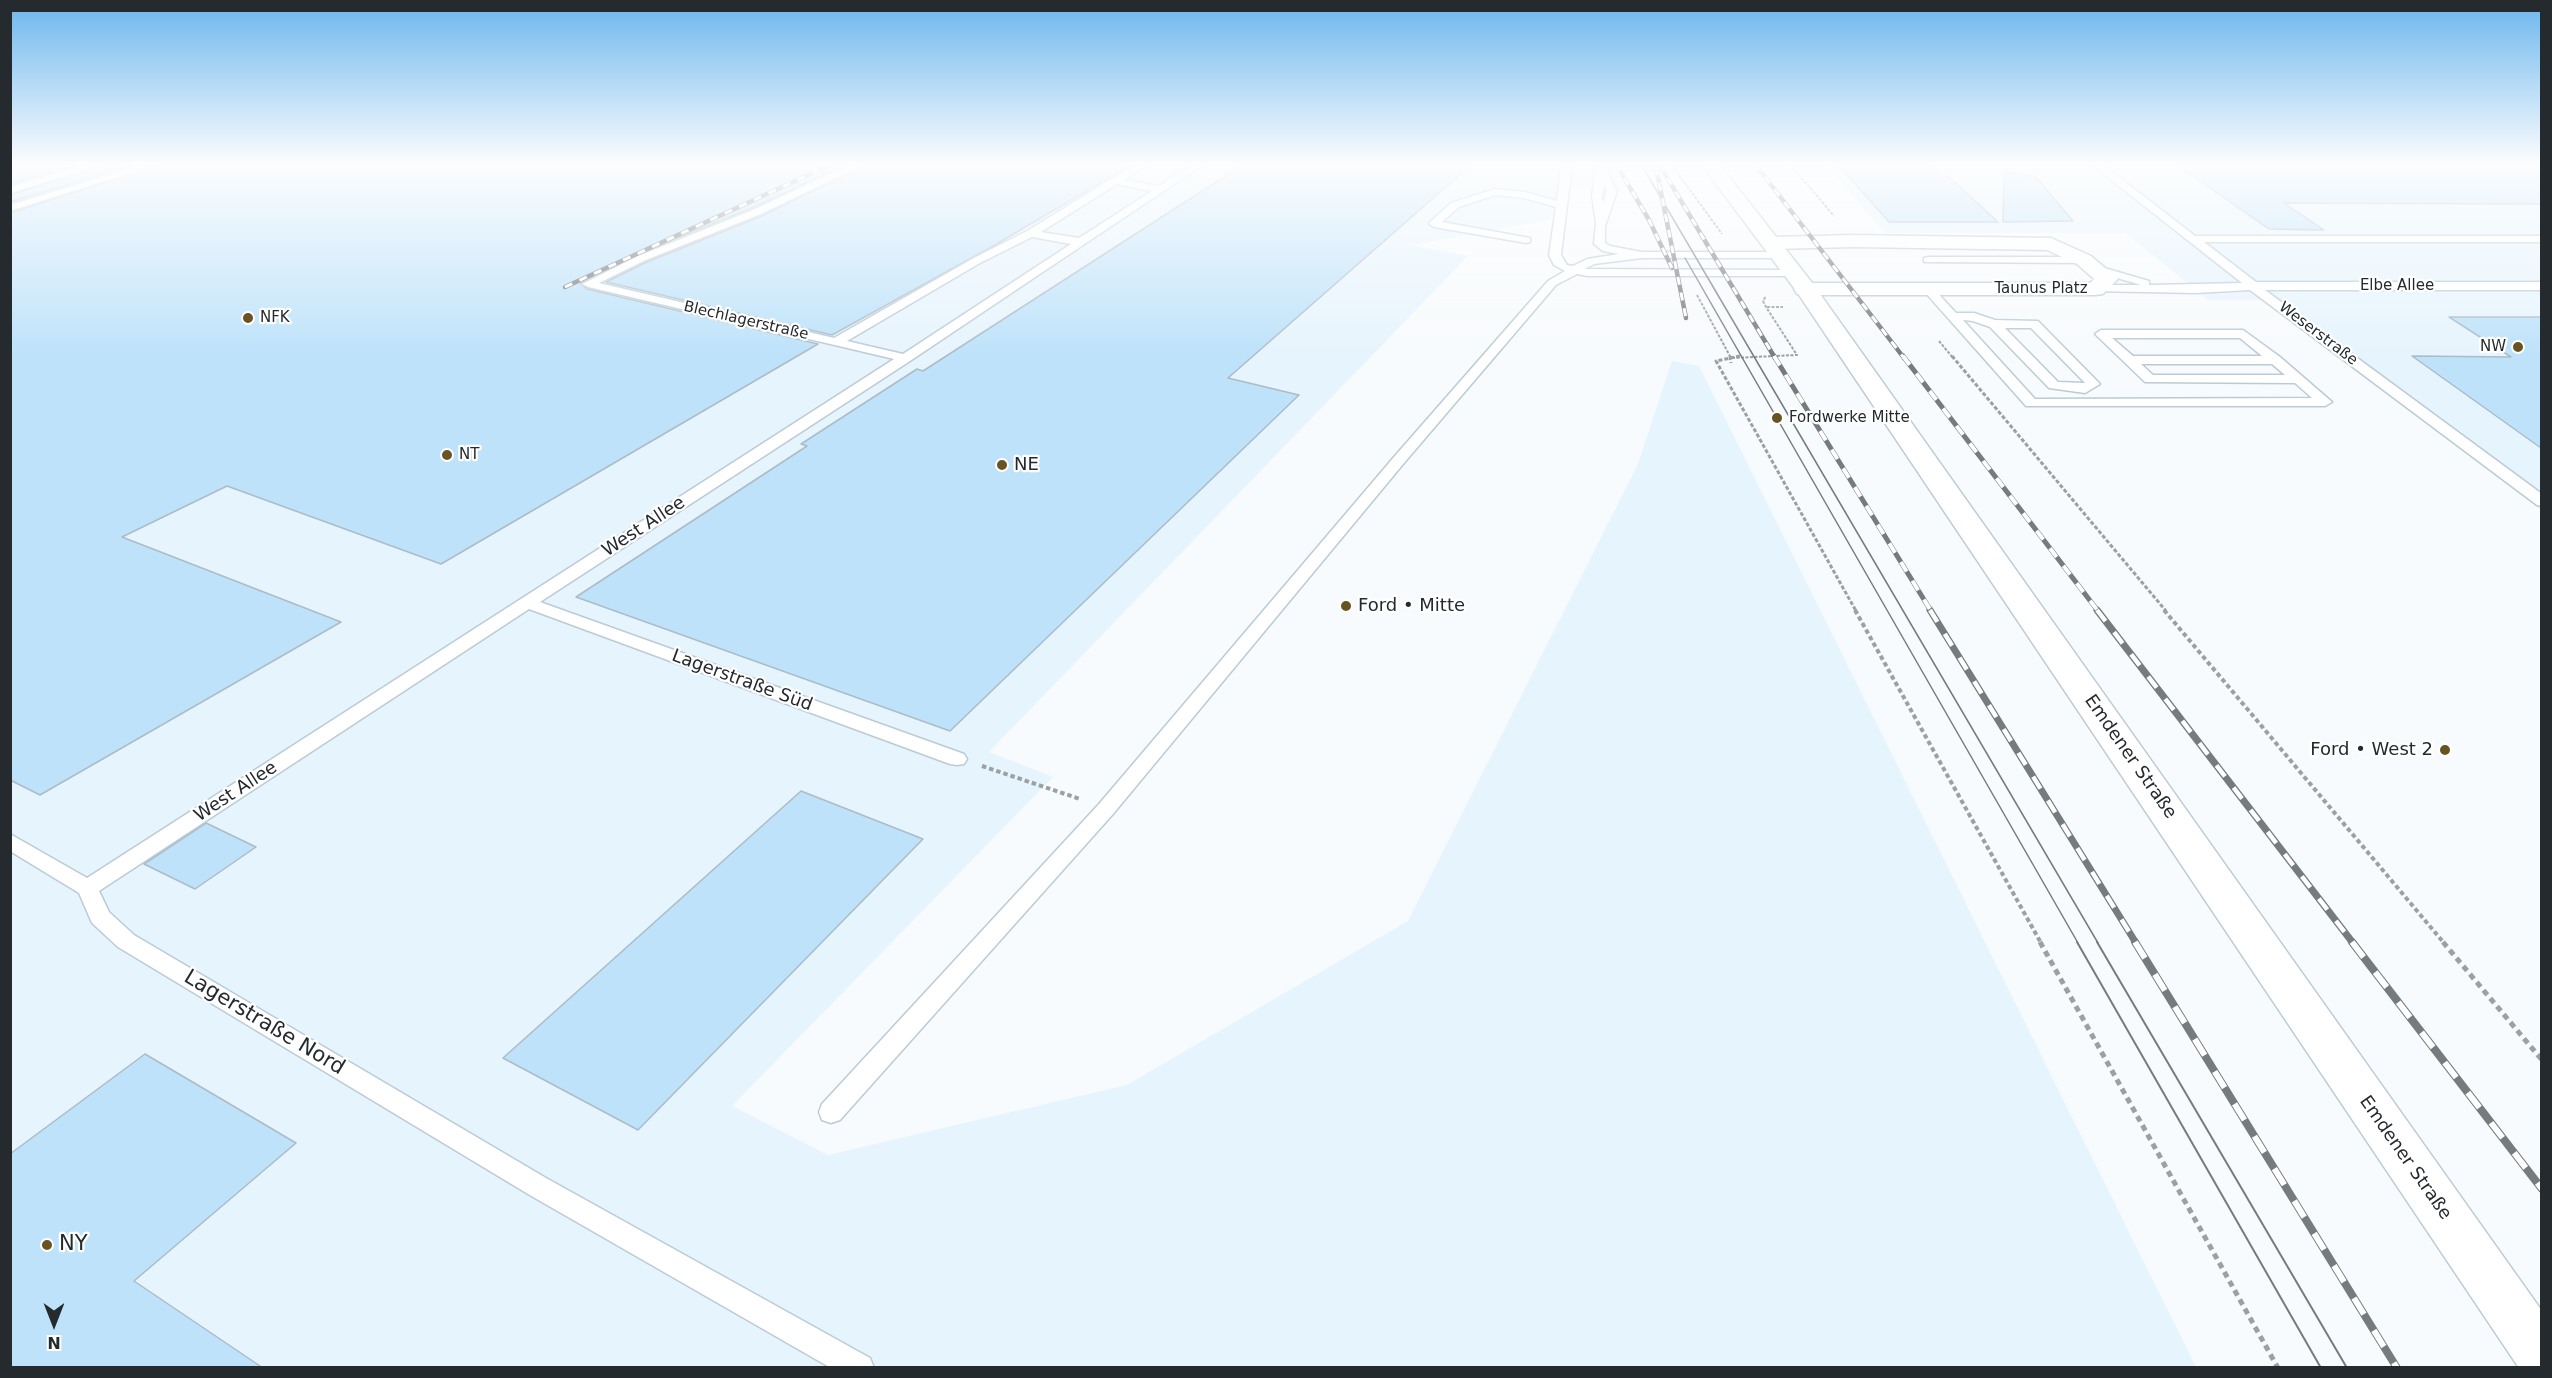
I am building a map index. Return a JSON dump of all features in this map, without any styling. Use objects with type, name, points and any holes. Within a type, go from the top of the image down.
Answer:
[{"type":"street","name":"Emdener Straße","points":[[1760,228],[1788,265],[2541,1356]]},
{"type":"street","name":"Taunus Platz","points":[[1788,265],[1855,241],[2051,244],[2091,272]]},
{"type":"street","name":"Taunus Platz","points":[[1788,265],[1928,289],[2091,272]]},
{"type":"lane","name":"Blechlagerstraße","points":[[716,228],[642,258],[588,284],[905,358]]},
{"type":"lane","points":[[837,342],[976,261],[1039,228]]},
{"type":"lane","name":"West Allee","points":[[87,888],[905,358],[1101,228]]},
{"type":"lane","points":[[1459,228],[1526,240]]},
{"type":"lane","points":[[1558,228],[1555,255],[1561,266],[1574,271],[1753,273],[1788,265]]},
{"type":"lane","points":[[1600,228],[1600,244],[1619,252],[1642,255]]},
{"type":"lane","name":"Weserstraße","points":[[2179,228],[2541,502]]},
{"type":"lane","points":[[1031,233],[1080,242]]},
{"type":"lane","points":[[2193,239],[2541,239]]},
{"type":"lane","points":[[831,1112],[1106,809],[1552,283],[1591,261],[1642,255],[1739,255],[1788,265]]},
{"type":"lane","name":"Elbe Allee","points":[[1928,260],[2091,272],[2168,289],[2253,286],[2541,286]]},
{"type":"lane","points":[[2091,272],[2168,289]]},
{"type":"lane","points":[[1928,289],[2031,403],[2325,402],[2298,379],[2243,333],[2101,334],[2150,379],[2298,379]]},
{"type":"lane","points":[[1952,316],[1974,316],[1994,324],[2034,324],[2093,384],[2085,389],[2054,385],[1994,324]]},
{"type":"lane","points":[[2130,360],[2275,360]]},
{"type":"lane","name":"Lagerstraße Süd","points":[[527,603],[957,759]]},
{"type":"lane","points":[[10,841],[87,888]]},
{"type":"lane","name":"Lagerstraße Nord","points":[[87,888],[100,917],[126,941],[537,1186],[860,1368]]},
{"type":"path","points":[[1719,228],[1739,255]]},
{"type":"path","points":[[1844,228],[1855,241]]},
{"type":"path","points":[[1753,273],[1767,297],[1763,301],[1766,307],[1797,355],[1716,361],[2278,1368]]},
{"type":"path","points":[[1696,292],[1731,361]]},
{"type":"path","points":[[1933,334],[2541,1060]]},
{"type":"path","points":[[1765,356],[1769,363]]},
{"type":"path","points":[[957,759],[1014,775],[1106,809]]},
{"type":"shaded area","points":[[10,228],[1503,228],[1411,245],[1468,256],[989,752],[1053,777],[732,1106],[828,1155],[1127,1085],[1408,921],[1638,464],[1672,361],[1699,366],[2196,1367],[11,1367]]},
{"type":"shaded area","points":[[1881,228],[2541,228],[2541,510],[2267,300],[2208,300],[2125,233],[1885,233]]},
{"type":"building","points":[[10,228],[701,228],[637,254],[580,283],[587,289],[818,344],[441,564],[227,486],[122,537],[341,622],[40,795],[10,780]]},
{"type":"building","points":[[731,228],[1023,228],[832,335],[606,282],[647,262]]},
{"type":"building","name":"NE","points":[[1144,228],[1399,228],[1228,378],[1299,395],[950,731],[576,597],[807,446],[801,444],[917,369],[923,371]]},
{"type":"building","points":[[2321,228],[2324,230],[2269,229]]},
{"type":"building","points":[[2449,317],[2541,317],[2541,448],[2412,356],[2511,357]]},
{"type":"building","points":[[801,791],[923,839],[638,1130],[503,1058]]},
{"type":"building","points":[[206,823],[256,847],[195,889],[144,864]]},
{"type":"building","points":[[145,1054],[296,1143],[134,1281],[263,1368],[10,1368],[10,1154]]},
{"type":"tram line","points":[[1679,228],[2098,943]]},
{"type":"tram line","points":[[1685,258],[2078,943]]},
{"type":"tram line","points":[[2077,942],[2321,1368]]},
{"type":"tram line","points":[[2097,942],[2347,1368]]},
{"type":"railway","points":[[565,287],[692,228]]},
{"type":"railway","points":[[1653,228],[1672,268]]},
{"type":"railway","points":[[1668,228],[1686,318]]},
{"type":"railway","points":[[1697,228],[1775,358]]},
{"type":"railway","points":[[1804,228],[1904,358]]},
{"type":"railway","points":[[1774,356],[1931,611]]},
{"type":"railway","points":[[1903,356],[2098,611]]},
{"type":"railway","points":[[1930,610],[2136,943]]},
{"type":"railway","points":[[2097,610],[2353,943]]},
{"type":"railway","points":[[2135,942],[2397,1368]]},
{"type":"railway","points":[[2352,942],[2542,1189]]},
{"type":"place","name":"NFK","points":[[248,318]]},
{"type":"place","name":"NW","points":[[2518,347]]},
{"type":"place","name":"Fordwerke Mitte","points":[[1777,418]]},
{"type":"place","name":"NT","points":[[447,455]]},
{"type":"place","name":"NE","points":[[1002,465]]},
{"type":"place","name":"Ford • Mitte","points":[[1346,606]]},
{"type":"place","name":"Ford • West 2","points":[[2445,750]]},
{"type":"place","name":"NY","points":[[47,1245]]}]
